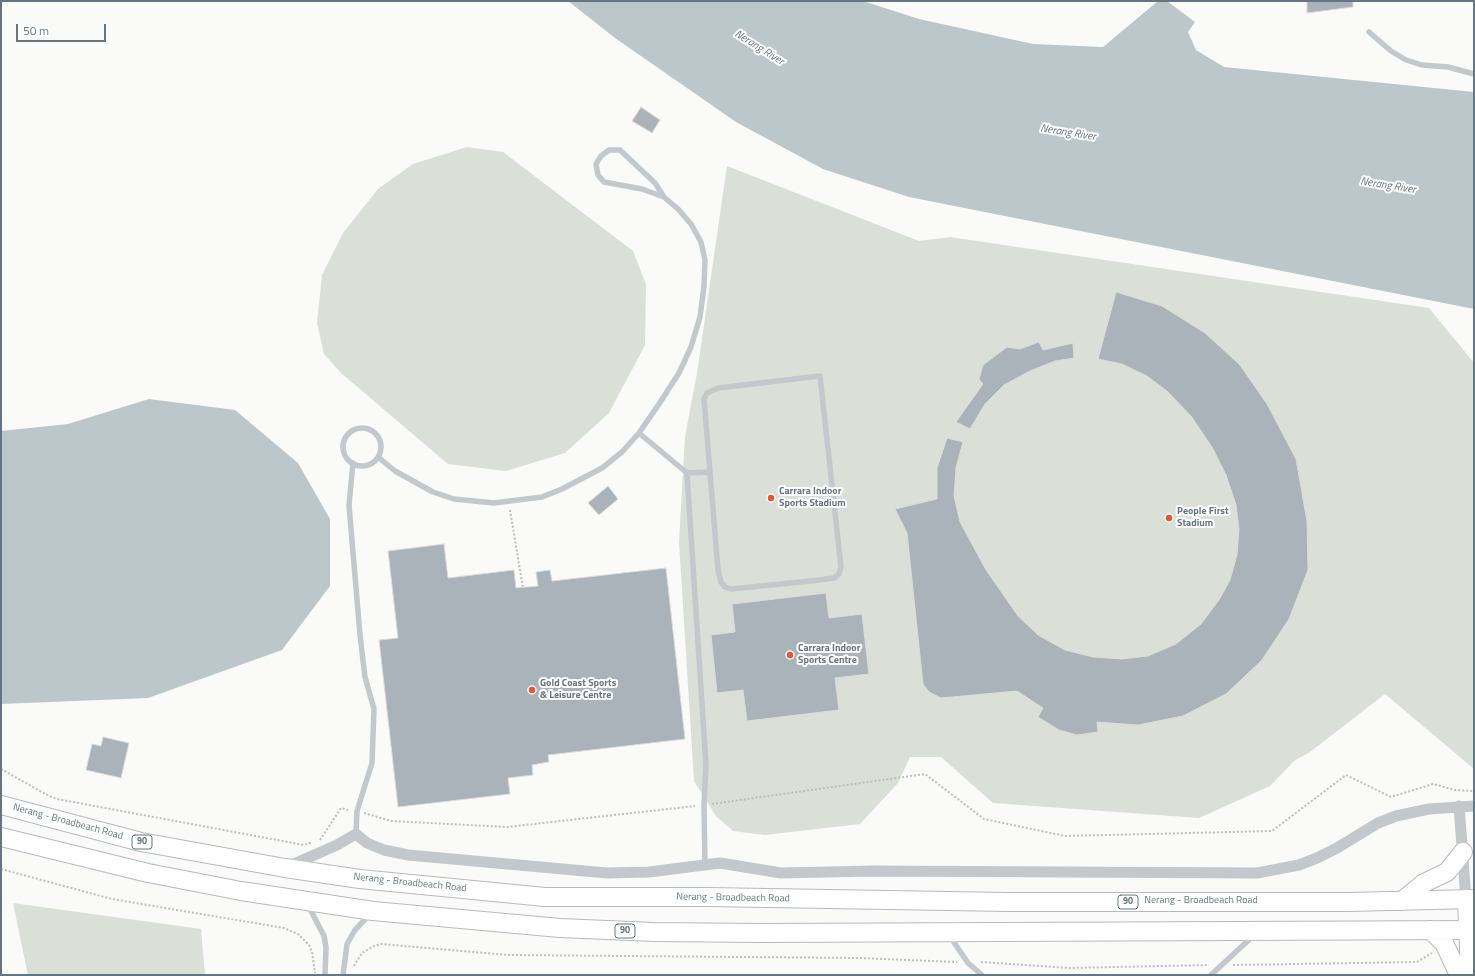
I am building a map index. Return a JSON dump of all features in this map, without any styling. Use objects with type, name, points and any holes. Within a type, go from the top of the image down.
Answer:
[{"type":"main road","name":"Nerang - Broadbeach Road","points":[[1,804],[141,842],[285,868],[360,879],[545,897],[707,897],[1002,902],[1402,901],[1470,899]]},
{"type":"main road","name":"90","points":[[1,837],[148,873],[241,891],[373,911],[510,925],[654,932],[1471,931]]},
{"type":"main road","points":[[1402,901],[1424,883],[1446,872],[1466,848]]},
{"type":"main road","points":[[1430,930],[1444,943],[1467,969]]},
{"type":"street","points":[[1459,806],[1466,848],[1470,899],[1471,931],[1467,969]]},
{"type":"street","points":[[285,868],[318,854],[356,834],[367,843],[384,850],[408,855],[608,873],[649,872],[720,863],[734,864],[781,874],[873,871],[1257,873],[1299,865],[1318,858],[1378,823],[1396,816],[1429,809],[1474,806]]},
{"type":"lane","points":[[1369,32],[1391,51],[1412,62],[1428,66],[1448,67],[1474,74]]},
{"type":"lane","points":[[378,457],[395,471],[433,492],[454,499],[494,503],[542,497],[584,479],[622,452],[640,433],[679,373],[691,347],[700,317],[704,286],[705,260],[701,242],[691,224],[678,209],[664,197],[655,183],[620,150],[610,150],[601,156],[596,164],[598,175],[604,182],[626,185],[664,197]]},
{"type":"lane","points":[[820,376],[841,567],[839,574],[834,578],[811,581],[731,588],[725,586],[721,582],[718,570],[710,472],[704,405],[707,393],[718,388],[820,376]]},
{"type":"lane","points":[[358,428],[369,429],[378,436],[382,446],[378,457],[370,465],[358,466],[353,463],[344,453],[343,447],[348,435],[358,428]]},
{"type":"lane","points":[[640,433],[687,473],[710,472]]},
{"type":"lane","points":[[353,463],[349,505],[360,635],[365,677],[374,709],[372,764],[356,811],[356,834]]},
{"type":"lane","points":[[687,473],[706,765],[704,805],[705,865]]},
{"type":"lane","points":[[306,901],[324,936],[326,947],[325,975]]},
{"type":"lane","points":[[343,975],[347,944],[355,930],[373,911]]},
{"type":"lane","points":[[1211,975],[1224,965],[1257,931]]},
{"type":"lane","points":[[947,932],[968,963],[982,975]]},
{"type":"path","points":[[508,502],[523,588]]},
{"type":"path","points":[[1,769],[57,799],[304,845],[319,840],[340,808],[391,820],[507,827],[704,805],[925,774],[984,819],[1065,836],[1272,830],[1346,775],[1391,797],[1433,784],[1455,790],[1474,791]]},
{"type":"path","points":[[1,870],[112,899],[292,931],[298,934],[309,945],[312,952],[316,975]]},
{"type":"path","points":[[352,973],[357,959],[362,953],[381,944],[508,955],[860,958],[1070,968],[1417,962],[1430,952],[1437,954]]},
{"type":"shaded area","points":[[467,147],[503,152],[633,251],[646,285],[645,345],[609,413],[565,453],[506,471],[448,464],[341,373],[324,354],[317,323],[322,275],[343,233],[378,189],[413,164]]},
{"type":"shaded area","name":"People First Stadium","points":[[727,166],[919,241],[950,237],[1429,308],[1474,363],[1474,769],[1385,694],[1310,752],[1294,761],[1270,786],[1199,818],[993,803],[941,757],[910,757],[898,783],[860,824],[765,835],[733,831],[716,816],[694,781],[679,542],[685,437],[697,373]]},
{"type":"shaded area","points":[[13,903],[201,929],[205,975],[28,975]]},
{"type":"water","name":"Nerang River","points":[[568,1],[863,1],[919,19],[1033,44],[1103,47],[1158,1],[1167,1],[1195,22],[1188,32],[1196,50],[1224,67],[1474,92],[1474,309],[909,197],[823,169],[736,122],[615,38]]},
{"type":"water","points":[[149,399],[235,410],[298,463],[330,519],[330,586],[282,650],[148,698],[1,704],[1,431],[68,424]]},
{"type":"building","points":[[1307,1],[1353,1],[1353,7],[1307,13]]},
{"type":"building","points":[[641,107],[660,120],[652,133],[632,121]]},
{"type":"building","points":[[1116,292],[1162,306],[1205,333],[1240,365],[1267,404],[1296,459],[1307,521],[1308,570],[1289,619],[1262,660],[1226,694],[1183,716],[1138,725],[1097,722],[1098,732],[1077,735],[1059,730],[1038,717],[1043,708],[1017,691],[941,698],[929,692],[923,684],[907,533],[895,509],[937,499],[937,468],[947,438],[963,442],[956,468],[954,496],[960,522],[986,570],[1018,616],[1038,635],[1065,650],[1093,657],[1122,659],[1148,656],[1176,644],[1201,624],[1219,600],[1230,580],[1237,555],[1239,529],[1236,505],[1226,475],[1212,447],[1191,416],[1167,391],[1147,376],[1122,364],[1098,359]]},
{"type":"building","points":[[1039,342],[1043,350],[1073,343],[1074,358],[1055,361],[1030,371],[1004,385],[985,404],[970,429],[956,422],[983,384],[979,379],[983,365],[1007,347],[1020,349]]},
{"type":"building","points":[[608,486],[618,499],[599,515],[588,503]]},
{"type":"building","name":"Gold Coast Sports & Leisure Centre","points":[[444,544],[448,578],[514,570],[516,588],[538,586],[536,572],[550,570],[552,581],[666,568],[685,739],[548,755],[549,762],[532,765],[533,775],[508,778],[510,794],[398,807],[379,640],[398,638],[388,551]]},
{"type":"building","name":"Carrara Indoor Sports Centre","points":[[826,593],[829,618],[862,614],[869,674],[835,678],[839,710],[747,721],[743,690],[717,693],[711,635],[735,632],[732,604]]},
{"type":"building","points":[[103,737],[129,743],[121,778],[86,770],[92,744],[101,746]]},
{"type":"place","name":"Carrara Indoor Sports Stadium","points":[[771,498]]},
{"type":"place","name":"People First Stadium","points":[[1169,518]]},
{"type":"place","name":"Carrara Indoor Sports Centre","points":[[790,655]]},
{"type":"place","name":"Gold Coast Sports & Leisure Centre","points":[[532,690]]}]
